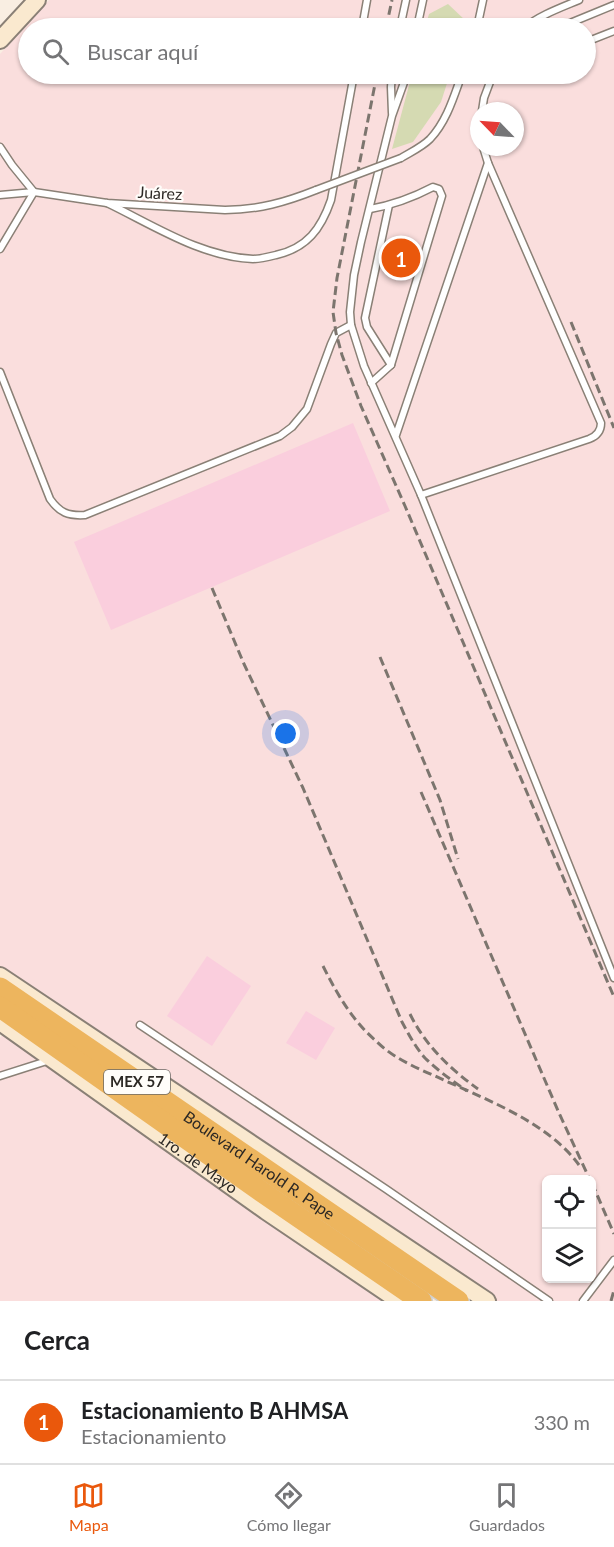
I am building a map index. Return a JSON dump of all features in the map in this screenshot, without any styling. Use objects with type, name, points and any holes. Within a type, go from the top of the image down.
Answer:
[{"type":"highway","name":"Boulevard Harold R. Pape","points":[[0,988],[458,1301]]},
{"type":"highway","name":"Boulevard Harold R. Pape","points":[[0,1007],[420,1301]]},
{"type":"main road","points":[[20,18],[37,0]]},
{"type":"main road","points":[[0,40],[18,21]]},
{"type":"main road","points":[[0,976],[487,1301]]},
{"type":"main road","name":"1ro. de Mayo","points":[[0,1022],[266,1211],[399,1301]]},
{"type":"lane","points":[[364,18],[367,0]]},
{"type":"lane","points":[[402,18],[406,0]]},
{"type":"lane","points":[[419,18],[423,0]]},
{"type":"lane","points":[[479,18],[483,0]]},
{"type":"lane","points":[[539,18],[579,0]]},
{"type":"lane","points":[[582,18],[614,5]]},
{"type":"lane","points":[[596,38],[614,31]]},
{"type":"lane","points":[[107,203],[186,242],[227,256],[255,259],[288,252],[311,237],[319,227],[331,200],[352,84]]},
{"type":"lane","points":[[391,84],[392,116]]},
{"type":"lane","points":[[404,84],[392,116],[354,275],[351,325],[371,383],[396,436],[614,978]]},
{"type":"lane","name":"Juárez","points":[[0,195],[34,192],[107,203],[225,210],[243,210],[287,201],[417,150],[430,138],[444,119],[458,84]]},
{"type":"lane","points":[[483,102],[489,84]]},
{"type":"lane","points":[[0,147],[34,192],[0,249]]},
{"type":"lane","points":[[420,495],[590,439],[596,436],[601,426],[597,412],[486,156]]},
{"type":"lane","points":[[396,436],[488,163]]},
{"type":"lane","points":[[370,208],[389,206],[433,187],[439,189],[442,196],[391,365],[371,383]]},
{"type":"lane","points":[[389,206],[365,318],[366,327],[391,365]]},
{"type":"lane","points":[[0,372],[50,499],[65,513],[73,516],[85,515],[280,436],[296,423],[307,409],[336,333],[351,325]]},
{"type":"lane","points":[[140,1025],[549,1301]]},
{"type":"lane","points":[[0,1076],[53,1059]]},
{"type":"lane","points":[[583,1301],[614,1260]]},
{"type":"shaded area","points":[[49,0],[614,0],[614,1301],[441,1301],[0,998],[0,54],[18,34],[18,84],[596,84],[596,18],[33,18]]},
{"type":"shaded area","points":[[4,1033],[390,1301],[0,1301],[0,1038]]},
{"type":"green space","points":[[448,4],[463,18],[428,18],[429,14]]},
{"type":"green space","points":[[409,84],[447,84],[441,102],[413,142],[392,149]]},
{"type":"building","points":[[353,423],[390,511],[111,630],[74,542]]},
{"type":"building","points":[[207,956],[251,986],[212,1046],[167,1016]]},
{"type":"building","points":[[306,1011],[335,1028],[316,1060],[286,1043]]},
{"type":"railway","points":[[388,18],[392,0]]},
{"type":"railway","points":[[375,84],[337,278],[333,312],[336,333],[361,406],[614,997]]},
{"type":"railway","points":[[571,322],[614,428]]},
{"type":"railway","points":[[212,588],[244,664],[303,788],[402,1022],[425,1058],[467,1091]]},
{"type":"railway","points":[[380,657],[440,800],[458,859]]},
{"type":"railway","points":[[421,792],[588,1175]]},
{"type":"railway","points":[[323,966],[352,1015],[382,1047],[411,1065],[493,1102],[532,1123],[566,1149],[579,1165]]},
{"type":"railway","points":[[410,1014],[423,1036],[439,1056],[478,1089]]},
{"type":"railway","points":[[596,1192],[614,1234]]},
{"type":"railway","points":[[611,1301],[614,1290]]},
{"type":"place","name":"Estacionamiento B AHMSA","points":[[401,258]]}]
